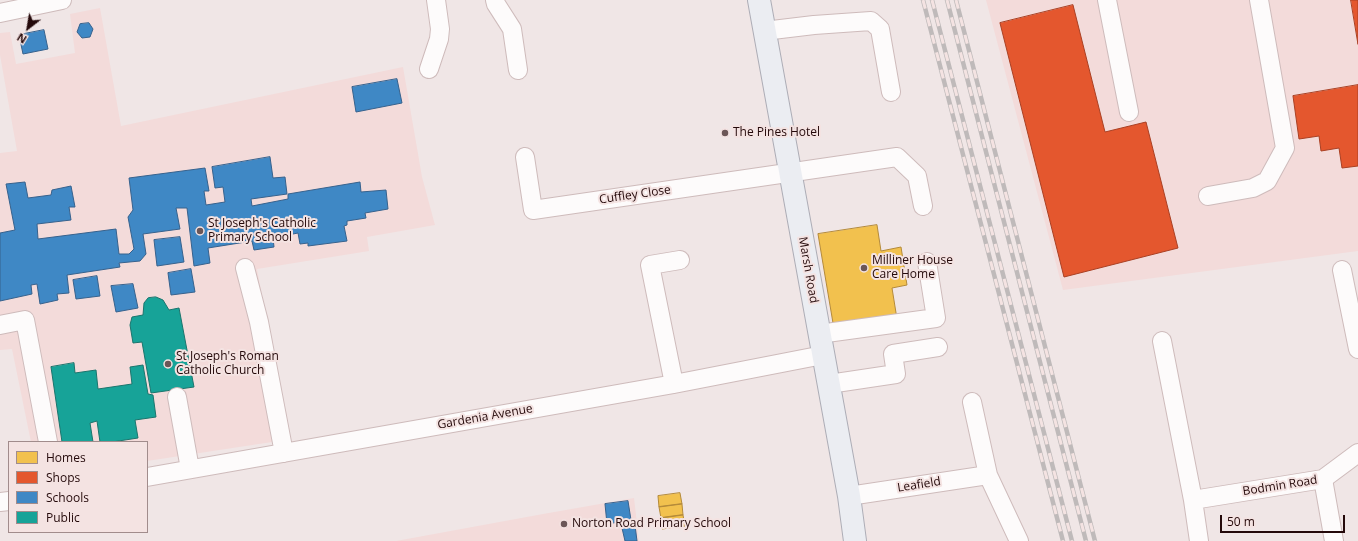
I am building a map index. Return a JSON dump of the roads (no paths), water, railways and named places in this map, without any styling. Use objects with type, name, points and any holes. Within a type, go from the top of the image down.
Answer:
[{"type":"main road","name":"Marsh Road","points":[[759,0],[849,496],[855,541]]},
{"type":"street","points":[[0,13],[62,0]]},
{"type":"street","points":[[429,69],[439,39],[440,29],[436,0]]},
{"type":"street","points":[[496,0],[496,4],[512,29],[518,70]]},
{"type":"street","points":[[1107,0],[1129,112]]},
{"type":"street","points":[[1208,196],[1254,188],[1268,181],[1284,148],[1259,0]]},
{"type":"street","points":[[764,31],[814,25],[871,21],[880,29],[891,92]]},
{"type":"street","name":"Cuffley Close","points":[[525,157],[533,210],[790,173]]},
{"type":"street","points":[[790,173],[897,157],[918,176],[923,206]]},
{"type":"street","points":[[674,384],[650,265],[680,260]]},
{"type":"street","name":"Gardenia Avenue","points":[[148,477],[674,384],[821,345],[936,318],[927,262]]},
{"type":"street","points":[[245,268],[259,322],[284,453]]},
{"type":"street","points":[[1342,270],[1358,349]]},
{"type":"street","points":[[0,325],[25,320],[48,441]]},
{"type":"street","points":[[1162,342],[1193,500],[1199,541]]},
{"type":"street","points":[[829,384],[896,374],[893,354],[938,347]]},
{"type":"street","points":[[177,397],[190,469]]},
{"type":"street","points":[[972,402],[988,474],[1019,541]]},
{"type":"street","name":"Bodmin Road","points":[[1193,500],[1323,479],[1358,453]]},
{"type":"street","name":"Leafield","points":[[849,496],[988,474]]},
{"type":"street","points":[[1323,479],[1334,541]]},
{"type":"railway","points":[[923,0],[1063,541]]},
{"type":"railway","points":[[932,0],[1072,541]]},
{"type":"railway","points":[[947,0],[1086,541]]},
{"type":"railway","points":[[956,0],[1095,541]]},
{"type":"place","name":"The Pines Hotel","points":[[725,133]]},
{"type":"place","name":"St Joseph's Catholic Primary School","points":[[200,231]]},
{"type":"place","name":"Milliner House Care Home","points":[[864,268]]},
{"type":"place","name":"St Joseph's Roman Catholic Church","points":[[168,364]]},
{"type":"place","name":"Norton Road Primary School","points":[[564,524]]}]
